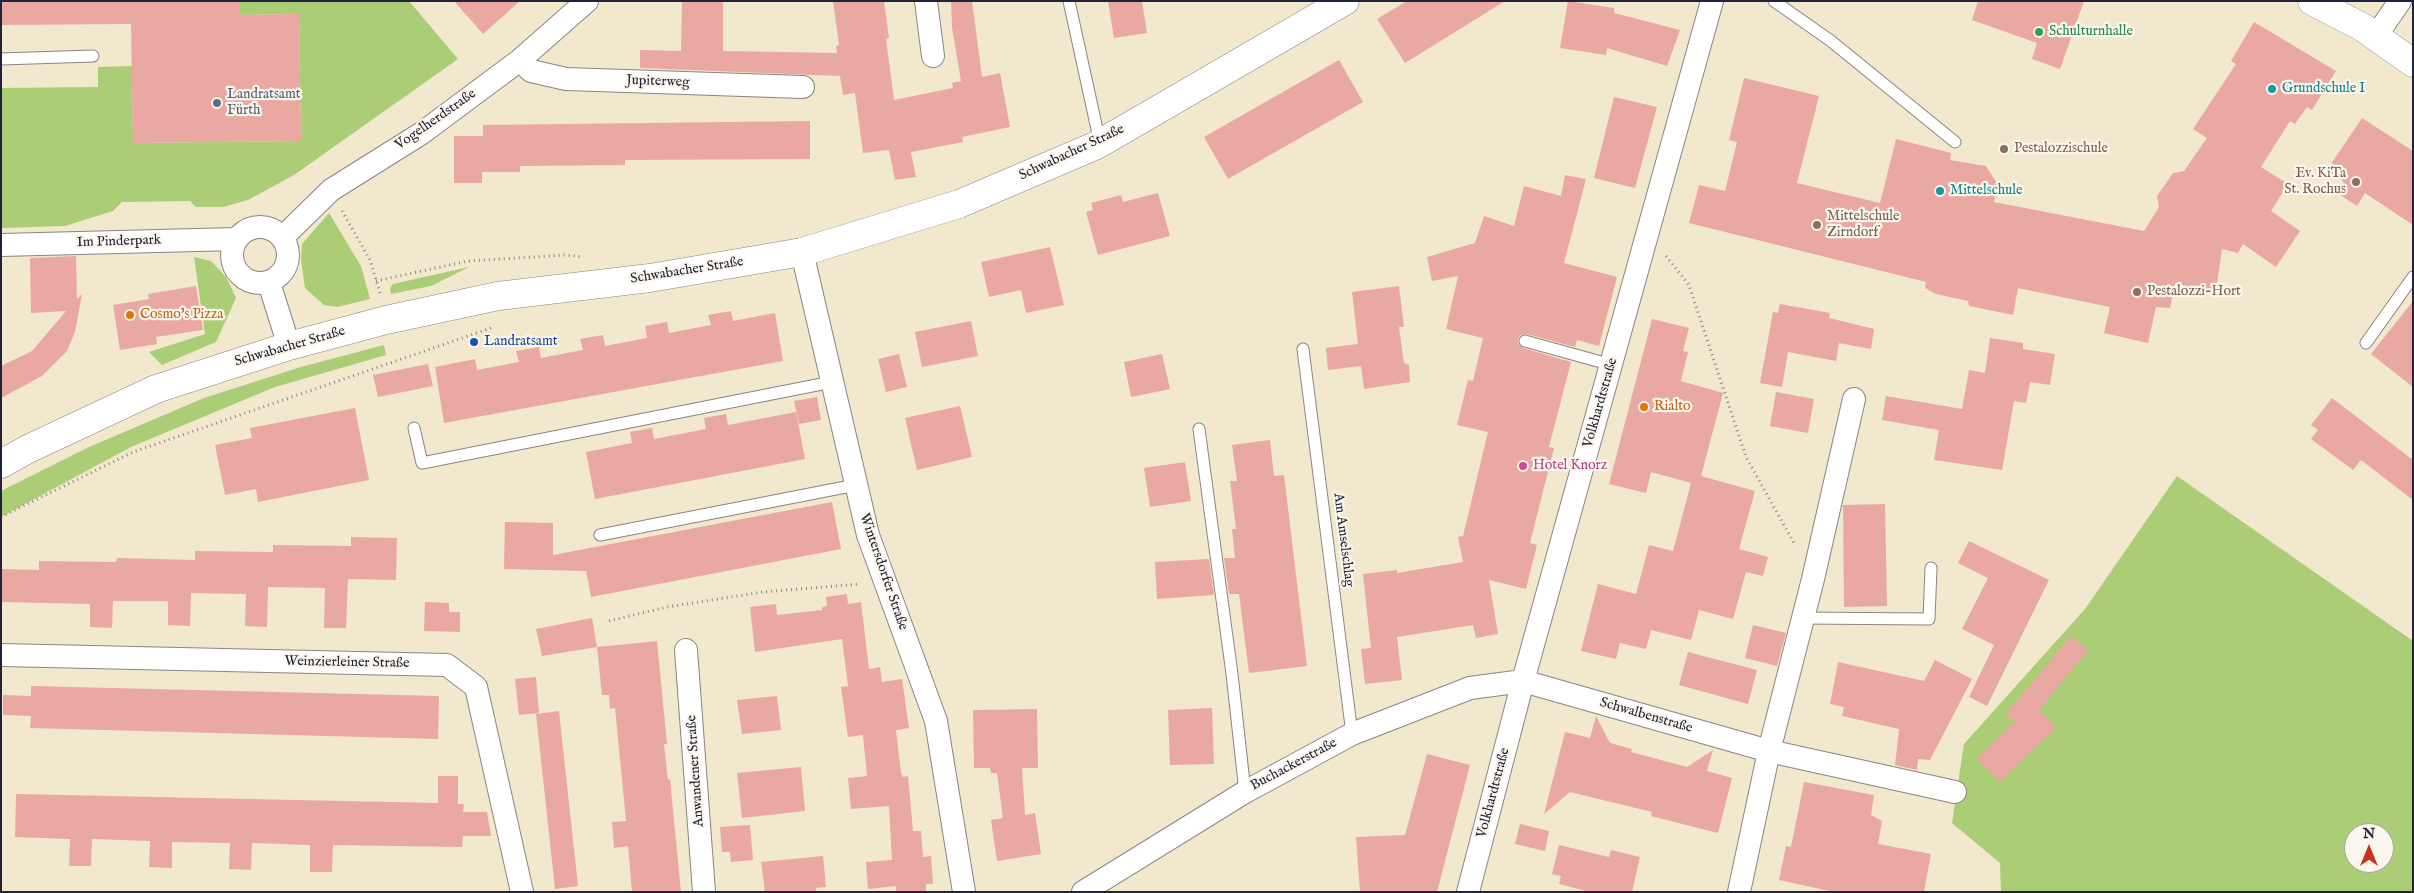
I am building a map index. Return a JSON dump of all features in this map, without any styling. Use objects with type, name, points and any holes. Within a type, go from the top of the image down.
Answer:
[{"type":"street","name":"Vogelherdstraße","points":[[284,236],[331,190],[422,133],[520,60],[587,1]]},
{"type":"street","points":[[926,1],[934,56]]},
{"type":"street","name":"Schwabacher Straße","points":[[1,464],[28,449],[156,389],[289,346],[386,320],[498,296],[650,278],[802,252],[959,204],[1100,143],[1345,1]]},
{"type":"street","name":"Volkhardtstraße","points":[[1468,892],[1524,681],[1712,1]]},
{"type":"street","points":[[2312,1],[2338,13],[2376,36],[2413,63]]},
{"type":"street","points":[[2376,36],[2400,1]]},
{"type":"street","name":"Jupiterweg","points":[[520,60],[531,72],[566,79],[802,87]]},
{"type":"street","points":[[267,226],[284,236],[290,258],[282,274],[269,283],[252,284],[240,275],[230,257],[236,239],[249,228],[267,226]]},
{"type":"street","name":"Im Pinderpark","points":[[1,245],[236,239]]},
{"type":"street","name":"Wintersdorfer Straße","points":[[802,252],[868,535],[936,721],[964,892]]},
{"type":"street","points":[[269,283],[289,346]]},
{"type":"street","points":[[1739,892],[1769,751],[1813,578],[1854,399]]},
{"type":"street","name":"Anwandener Straße","points":[[686,650],[704,892]]},
{"type":"street","name":"Weinzierleiner Straße","points":[[1,655],[447,665],[476,687],[522,892]]},
{"type":"street","name":"Buchackerstraße","points":[[1083,892],[1244,792],[1352,734],[1470,688],[1524,681]]},
{"type":"street","name":"Schwalbenstraße","points":[[1524,681],[1769,751],[1955,792]]},
{"type":"lane","points":[[1069,1],[1100,143]]},
{"type":"lane","points":[[1774,1],[1831,41],[1955,142]]},
{"type":"lane","points":[[1,59],[93,56]]},
{"type":"lane","points":[[2366,343],[2413,277]]},
{"type":"lane","points":[[1525,341],[1612,365]]},
{"type":"lane","name":"Am Amselschlag","points":[[1303,349],[1352,734]]},
{"type":"lane","points":[[414,428],[422,463],[832,382]]},
{"type":"lane","points":[[1199,429],[1230,656],[1244,792]]},
{"type":"lane","points":[[600,535],[856,485]]},
{"type":"lane","points":[[1802,618],[1929,620],[1931,568]]},
{"type":"path","points":[[340,206],[370,260],[380,294]]},
{"type":"path","points":[[1648,234],[1689,285],[1746,456],[1813,578]]},
{"type":"path","points":[[376,280],[468,260],[529,255],[565,255],[592,258]]},
{"type":"path","points":[[1,517],[133,452],[500,325]]},
{"type":"path","points":[[609,621],[667,607],[763,592],[886,582]]},
{"type":"green space","points":[[239,1],[409,1],[458,59],[294,175],[248,200],[223,207],[196,207],[190,201],[122,202],[113,211],[65,226],[1,228],[1,88],[98,87],[98,67],[132,66],[133,143],[301,141],[299,14],[239,15]]},
{"type":"green space","points":[[329,213],[361,266],[370,299],[337,307],[324,305],[305,288],[301,260],[302,244]]},
{"type":"green space","points":[[194,257],[211,261],[226,277],[236,298],[216,342],[162,365],[149,352],[205,334]]},
{"type":"green space","points":[[469,267],[431,286],[391,294],[390,288],[393,284]]},
{"type":"green space","points":[[384,345],[386,355],[275,387],[131,447],[1,517],[1,491],[89,447],[204,398],[301,367]]},
{"type":"green space","points":[[2177,476],[2413,641],[2413,892],[2001,892],[2000,863],[1952,823],[1964,744],[2085,609]]},
{"type":"building","name":"Landratsamt Fürth","points":[[1,1],[239,1],[239,15],[299,14],[301,141],[133,143],[131,24],[1,25]]},
{"type":"building","points":[[454,1],[520,1],[483,34]]},
{"type":"building","points":[[682,1],[723,1],[723,51],[837,53],[836,46],[839,45],[833,1],[884,1],[889,38],[886,39],[894,100],[953,88],[952,83],[961,81],[952,27],[951,1],[972,1],[982,77],[1000,73],[1010,127],[962,137],[963,142],[911,152],[916,177],[895,180],[889,150],[863,153],[855,93],[843,95],[840,76],[640,68],[640,50],[681,51]]},
{"type":"building","points":[[1108,1],[1142,1],[1147,33],[1114,38]]},
{"type":"building","points":[[1407,1],[1505,1],[1405,63],[1377,19]]},
{"type":"building","points":[[1568,1],[1614,8],[1614,13],[1680,30],[1667,66],[1607,48],[1606,55],[1560,48]]},
{"type":"building","name":"Schulturnhalle","points":[[1978,1],[2084,1],[2060,69],[2032,59],[2037,43],[1972,20]]},
{"type":"building","points":[[2254,22],[2336,71],[2312,110],[2307,107],[2295,124],[2290,121],[2261,167],[2288,184],[2271,211],[2300,231],[2276,267],[2243,244],[2238,253],[2222,249],[2216,291],[2175,284],[2170,308],[2156,307],[2148,343],[2104,333],[2110,307],[2018,288],[2013,315],[1969,306],[1968,301],[1936,294],[1925,288],[1926,282],[1689,223],[1699,185],[1725,191],[1737,142],[1729,140],[1744,78],[1819,96],[1797,183],[1880,203],[1896,139],[1951,153],[1950,160],[1986,166],[1998,185],[1994,202],[2144,231],[2159,207],[2157,196],[2173,173],[2184,171],[2207,138],[2193,129],[2236,64],[2231,61]]},
{"type":"building","points":[[1339,60],[1363,102],[1228,179],[1204,137]]},
{"type":"building","points":[[1614,97],[1657,107],[1635,188],[1594,178]]},
{"type":"building","points":[[2362,118],[2413,151],[2413,225],[2365,193],[2357,206],[2337,193],[2344,182],[2327,170]]},
{"type":"building","points":[[810,121],[810,159],[625,160],[625,165],[520,166],[520,172],[482,172],[482,183],[454,183],[454,136],[483,136],[483,125]]},
{"type":"building","points":[[1565,175],[1586,179],[1564,263],[1617,277],[1599,346],[1577,340],[1575,347],[1527,334],[1520,335],[1518,339],[1518,343],[1523,348],[1571,362],[1549,447],[1554,448],[1530,543],[1537,545],[1526,589],[1489,580],[1498,634],[1476,638],[1473,625],[1397,637],[1402,680],[1365,684],[1361,649],[1371,648],[1363,574],[1397,570],[1397,573],[1463,562],[1458,537],[1463,536],[1488,432],[1457,425],[1468,380],[1473,381],[1483,338],[1446,329],[1458,276],[1432,281],[1427,257],[1475,243],[1484,216],[1514,226],[1524,186],[1561,196]]},
{"type":"building","points":[[1158,193],[1170,236],[1098,255],[1086,212],[1093,210],[1091,203],[1121,195],[1123,202]]},
{"type":"building","points":[[1050,247],[1064,305],[1026,313],[1021,290],[989,297],[981,262]]},
{"type":"building","points":[[76,256],[77,299],[82,294],[75,332],[67,351],[42,376],[1,398],[1,366],[32,351],[66,311],[31,313],[30,258]]},
{"type":"building","points":[[196,286],[203,330],[156,337],[157,344],[120,350],[113,305],[149,299],[148,294]]},
{"type":"building","points":[[1399,286],[1404,327],[1399,327],[1404,363],[1409,365],[1410,382],[1364,389],[1361,366],[1328,370],[1326,348],[1358,344],[1352,292]]},
{"type":"building","points":[[2413,301],[2413,387],[2371,354]]},
{"type":"building","points":[[1780,304],[1830,313],[1829,318],[1874,329],[1871,349],[1839,343],[1836,361],[1788,352],[1782,387],[1760,383],[1773,312],[1778,313]]},
{"type":"building","points":[[731,311],[733,321],[775,313],[783,361],[444,423],[435,367],[475,359],[477,370],[519,362],[516,351],[539,347],[541,358],[583,350],[580,339],[603,335],[605,346],[647,338],[645,326],[667,322],[669,333],[711,325],[708,315]]},
{"type":"building","points":[[1652,319],[1689,328],[1683,351],[1688,352],[1681,381],[1723,393],[1701,476],[1755,491],[1739,549],[1768,557],[1763,576],[1746,572],[1733,619],[1699,610],[1691,640],[1651,630],[1646,649],[1620,643],[1616,659],[1581,651],[1598,584],[1636,594],[1649,545],[1673,551],[1691,483],[1651,472],[1646,493],[1609,484]]},
{"type":"building","points":[[971,321],[978,356],[922,367],[915,332]]},
{"type":"building","points":[[1990,338],[2023,343],[2023,349],[2055,354],[2050,385],[2030,382],[2026,403],[2014,401],[2002,470],[1934,460],[1939,430],[1882,420],[1886,396],[1962,409],[1969,370],[1985,373]]},
{"type":"building","points":[[899,354],[907,387],[886,392],[878,359]]},
{"type":"building","points":[[1162,354],[1170,389],[1131,397],[1124,362]]},
{"type":"building","points":[[428,364],[433,386],[378,397],[373,375]]},
{"type":"building","points":[[1776,392],[1814,399],[1808,433],[1770,426]]},
{"type":"building","points":[[817,397],[821,420],[799,424],[794,401]]},
{"type":"building","points":[[2332,398],[2413,460],[2413,500],[2361,460],[2353,470],[2311,439],[2318,430],[2311,425]]},
{"type":"building","points":[[960,406],[972,457],[917,470],[905,418]]},
{"type":"building","points":[[355,408],[369,480],[258,502],[256,489],[225,495],[215,445],[252,438],[250,428]]},
{"type":"building","points":[[796,412],[805,459],[595,499],[586,452],[632,443],[630,432],[652,428],[654,439],[706,429],[704,418],[726,414],[728,425]]},
{"type":"building","points":[[1270,440],[1274,476],[1284,475],[1307,666],[1249,673],[1239,594],[1229,594],[1224,558],[1235,558],[1232,529],[1236,529],[1230,481],[1237,481],[1232,445]]},
{"type":"building","points":[[1185,462],[1191,501],[1150,507],[1144,468]]},
{"type":"building","points":[[832,502],[841,549],[591,597],[586,571],[504,569],[505,522],[553,523],[553,555]]},
{"type":"building","points":[[1885,504],[1887,606],[1844,607],[1843,505]]},
{"type":"building","points":[[351,537],[397,538],[396,580],[348,579],[346,628],[324,628],[325,588],[268,587],[267,627],[245,626],[246,594],[191,593],[190,626],[168,625],[168,601],[113,601],[112,628],[90,627],[90,604],[1,602],[1,569],[39,570],[39,561],[116,562],[117,558],[195,560],[195,551],[273,552],[273,545],[351,546]]},
{"type":"building","points":[[1969,541],[2049,580],[1987,706],[1969,697],[1994,645],[1962,629],[1988,578],[1958,563]]},
{"type":"building","points":[[1209,559],[1214,595],[1157,599],[1155,562]]},
{"type":"building","points":[[847,594],[848,604],[861,602],[869,669],[880,667],[882,682],[902,679],[909,728],[896,730],[901,773],[903,777],[908,776],[913,831],[921,831],[923,857],[931,856],[933,884],[926,884],[926,892],[896,892],[896,886],[868,889],[866,862],[892,860],[889,806],[851,809],[848,778],[867,776],[863,735],[848,737],[841,687],[848,686],[842,639],[755,652],[750,607],[776,604],[777,615],[822,610],[822,607],[827,606],[826,597]]},
{"type":"building","points":[[425,602],[449,603],[449,612],[460,612],[460,632],[424,631]]},
{"type":"building","points":[[592,618],[597,647],[542,656],[536,629]]},
{"type":"building","points":[[1753,625],[1786,633],[1777,666],[1745,658]]},
{"type":"building","points":[[2071,636],[2088,650],[2039,710],[2056,728],[1999,782],[1977,758],[2016,721],[2005,715]]},
{"type":"building","points":[[657,641],[667,744],[664,744],[668,780],[670,779],[681,892],[632,892],[628,846],[614,848],[612,822],[626,821],[615,708],[610,709],[609,695],[602,695],[597,647]]},
{"type":"building","points":[[1688,652],[1757,670],[1748,704],[1679,685]]},
{"type":"building","points":[[1935,660],[1972,679],[1930,760],[1918,759],[1917,770],[1895,765],[1899,729],[1842,716],[1844,707],[1830,704],[1838,662],[1924,681]]},
{"type":"building","points":[[536,677],[539,713],[519,715],[515,679]]},
{"type":"building","points":[[31,686],[439,696],[438,739],[30,728],[31,716],[3,715],[3,695],[31,696]]},
{"type":"building","points":[[777,696],[781,730],[742,734],[737,700]]},
{"type":"building","points":[[1212,708],[1214,764],[1170,765],[1168,710]]},
{"type":"building","points":[[1037,709],[1038,768],[1022,768],[1025,815],[1035,813],[1041,854],[997,861],[991,820],[1003,818],[997,773],[991,773],[990,768],[974,768],[973,710]]},
{"type":"building","points":[[559,711],[578,886],[555,889],[536,714]]},
{"type":"building","points":[[1596,716],[1610,743],[1632,749],[1631,752],[1687,767],[1713,750],[1707,771],[1732,778],[1718,833],[1651,816],[1652,812],[1570,792],[1544,814],[1565,732],[1590,738]]},
{"type":"building","points":[[1427,754],[1470,765],[1437,892],[1360,892],[1356,837],[1405,835]]},
{"type":"building","points":[[801,767],[805,811],[742,818],[737,773]]},
{"type":"building","points":[[438,776],[458,776],[458,804],[464,804],[463,812],[487,812],[491,836],[463,836],[462,847],[333,845],[332,872],[310,872],[310,845],[252,843],[251,870],[229,869],[230,843],[172,842],[172,868],[149,867],[150,841],[92,839],[91,866],[69,866],[70,839],[15,837],[16,794],[438,803]]},
{"type":"building","points":[[1804,782],[1874,795],[1871,815],[1882,821],[1878,844],[1931,854],[1924,892],[1834,892],[1779,880],[1786,846],[1791,847]]},
{"type":"building","points":[[1520,824],[1549,831],[1545,851],[1515,844]]},
{"type":"building","points":[[750,825],[753,860],[731,862],[730,852],[722,852],[720,827]]},
{"type":"building","points":[[1559,845],[1609,857],[1611,850],[1640,857],[1632,892],[1590,892],[1559,884],[1561,876],[1552,874]]},
{"type":"building","points":[[823,856],[826,887],[816,888],[816,892],[765,892],[761,862]]},
{"type":"place","name":"Schulturnhalle","points":[[2039,32]]},
{"type":"place","name":"Grundschule I","points":[[2272,89]]},
{"type":"place","name":"Landratsamt Fürth","points":[[217,103]]},
{"type":"place","name":"Pestalozzischule","points":[[2004,149]]},
{"type":"place","name":"Ev. KiTa St. Rochus","points":[[2356,182]]},
{"type":"place","name":"Mittelschule","points":[[1940,191]]},
{"type":"place","name":"Mittelschule Zirndorf","points":[[1817,225]]},
{"type":"place","name":"Pestalozzi-Hort","points":[[2137,292]]},
{"type":"place","name":"Cosmo's Pizza","points":[[130,315]]},
{"type":"place","name":"Landratsamt","points":[[474,342]]},
{"type":"place","name":"Rialto","points":[[1644,407]]},
{"type":"place","name":"Hotel Knorz","points":[[1523,466]]}]
